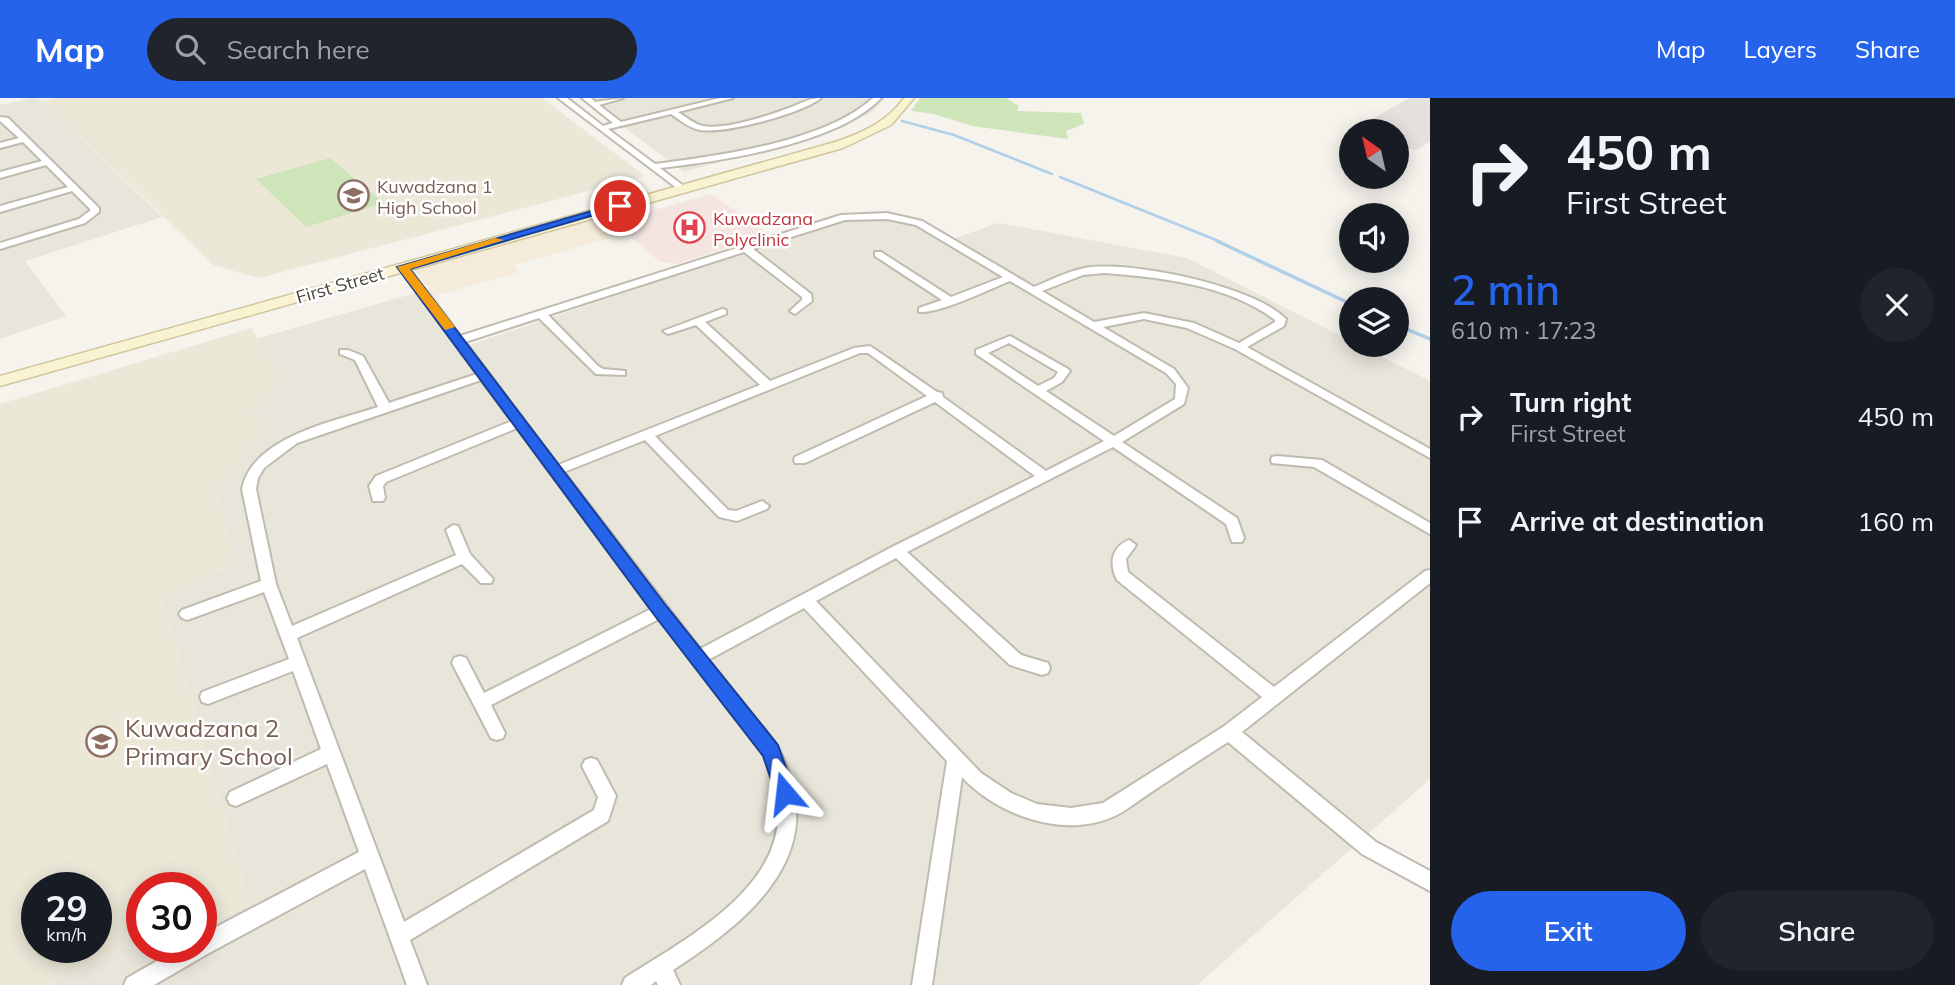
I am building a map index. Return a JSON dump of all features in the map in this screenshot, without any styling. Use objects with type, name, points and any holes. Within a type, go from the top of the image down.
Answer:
[{"type":"street","points":[[562,98],[682,189]]},
{"type":"street","points":[[586,98],[620,124]]},
{"type":"street","points":[[594,104],[619,98]]},
{"type":"street","points":[[600,126],[620,124],[729,98]]},
{"type":"street","points":[[673,112],[696,127],[713,128],[804,106],[817,98]]},
{"type":"street","points":[[652,167],[714,160],[829,128],[865,111],[877,98]]},
{"type":"street","name":"First Street","points":[[0,381],[869,134],[898,114],[909,98]]},
{"type":"street","points":[[0,119],[5,120],[96,210],[92,216],[0,246]]},
{"type":"street","points":[[0,146],[24,139]]},
{"type":"street","points":[[0,175],[47,162]]},
{"type":"street","points":[[0,209],[73,188]]},
{"type":"street","points":[[459,340],[844,217],[887,216],[919,223],[1035,290],[1170,371],[1184,389],[1180,401],[1113,442],[1043,475],[699,657]]},
{"type":"street","points":[[745,248],[807,296],[807,301],[795,311]]},
{"type":"street","points":[[878,254],[950,301]]},
{"type":"street","points":[[403,267],[661,611],[771,751],[785,793],[786,834],[780,854],[760,889],[720,927],[632,985]]},
{"type":"street","points":[[1035,290],[1078,274],[1096,271],[1208,285],[1268,310],[1281,319],[1280,324],[1239,347]]},
{"type":"street","points":[[923,310],[1012,277]]},
{"type":"street","points":[[668,331],[722,312]]},
{"type":"street","points":[[541,314],[594,368],[600,372],[621,373]]},
{"type":"street","points":[[1094,325],[1124,317],[1169,318],[1239,347],[1430,454]]},
{"type":"street","points":[[698,321],[768,386]]},
{"type":"street","points":[[1037,390],[1058,380],[1064,371],[1010,339],[979,352],[1232,521],[1237,538]]},
{"type":"street","points":[[555,471],[858,350],[870,349],[1043,475]]},
{"type":"street","points":[[344,352],[359,358],[385,408]]},
{"type":"street","points":[[417,985],[269,584],[249,489],[254,472],[269,456],[293,440],[484,375]]},
{"type":"street","points":[[800,460],[938,396]]},
{"type":"street","points":[[378,498],[376,486],[381,479],[520,423]]},
{"type":"street","points":[[647,435],[723,514],[737,516],[762,506]]},
{"type":"street","points":[[1277,460],[1317,463],[1430,529]]},
{"type":"street","points":[[453,530],[464,558],[486,579]]},
{"type":"street","points":[[1129,545],[1118,556],[1116,565],[1122,576],[1274,697]]},
{"type":"street","points":[[897,551],[1016,660],[1042,668]]},
{"type":"street","points":[[288,635],[464,558]]},
{"type":"street","points":[[807,601],[956,758],[997,797],[1047,815],[1089,817],[1107,811],[1229,732],[1430,575]]},
{"type":"street","points":[[187,614],[269,584]]},
{"type":"street","points":[[481,702],[661,611]]},
{"type":"street","points":[[208,697],[298,662]]},
{"type":"street","points":[[460,663],[498,733]]},
{"type":"street","points":[[1229,732],[1369,848],[1430,881]]},
{"type":"street","points":[[236,798],[331,753]]},
{"type":"street","points":[[922,985],[956,758]]},
{"type":"street","points":[[400,935],[602,815],[607,796],[591,766]]},
{"type":"street","points":[[217,938],[371,856]]},
{"type":"street","points":[[134,985],[173,963]]},
{"type":"street","points":[[659,967],[670,985]]},
{"type":"shaded area","points":[[33,98],[44,101],[162,217],[25,261],[66,316],[0,339],[0,105]]},
{"type":"shaded area","name":"Kuwadzana 1 High School","points":[[55,98],[542,98],[645,176],[259,278],[213,265],[44,101]]},
{"type":"shaded area","points":[[585,98],[885,98],[872,112],[840,129],[684,172]]},
{"type":"shaded area","points":[[1409,98],[1430,98],[1430,142],[1415,150],[1409,148],[1409,119],[1372,119]]},
{"type":"shaded area","name":"Kuwadzana Polyclinic","points":[[711,194],[769,234],[676,264],[660,262],[613,222]]},
{"type":"shaded area","points":[[859,214],[909,218],[947,241],[998,223],[1187,258],[1339,335],[1339,357],[1383,357],[1430,381],[1430,779],[1197,985],[51,985],[94,963],[112,963],[112,954],[126,947],[126,963],[217,963],[217,921],[250,904],[162,597],[235,563],[216,490],[267,425],[252,410],[279,379],[256,339],[429,289],[469,345]]},
{"type":"shaded area","points":[[597,218],[617,236],[514,265],[519,272],[434,296],[414,269]]},
{"type":"shaded area","name":"Kuwadzana 2 Primary School","points":[[252,328],[279,379],[252,410],[267,425],[216,490],[235,563],[162,597],[250,904],[217,921],[217,872],[126,872],[126,947],[112,954],[112,872],[21,872],[21,963],[94,963],[51,985],[0,985],[0,404]]},
{"type":"green space","points":[[920,98],[1006,98],[1019,106],[1017,111],[1081,113],[1084,124],[1066,131],[1068,139],[972,126],[934,114],[911,111]]},
{"type":"green space","points":[[330,158],[384,203],[306,227],[256,179]]},
{"type":"waterway","points":[[902,121],[954,135],[1052,174]]},
{"type":"waterway","points":[[1060,177],[1221,242]]},
{"type":"waterway","points":[[1217,241],[1339,298]]},
{"type":"waterway","points":[[1409,330],[1430,339]]},
{"type":"slow traffic","points":[[449,327],[403,267],[499,240]]},
{"type":"place","name":"Kuwadzana 1 High School","points":[[354,196]]},
{"type":"place","name":"Kuwadzana Polyclinic","points":[[690,228]]},
{"type":"place","name":"Kuwadzana 2 Primary School","points":[[102,742]]},
{"type":"route","points":[[620,206],[403,267],[661,611],[771,751],[785,793]]}]
